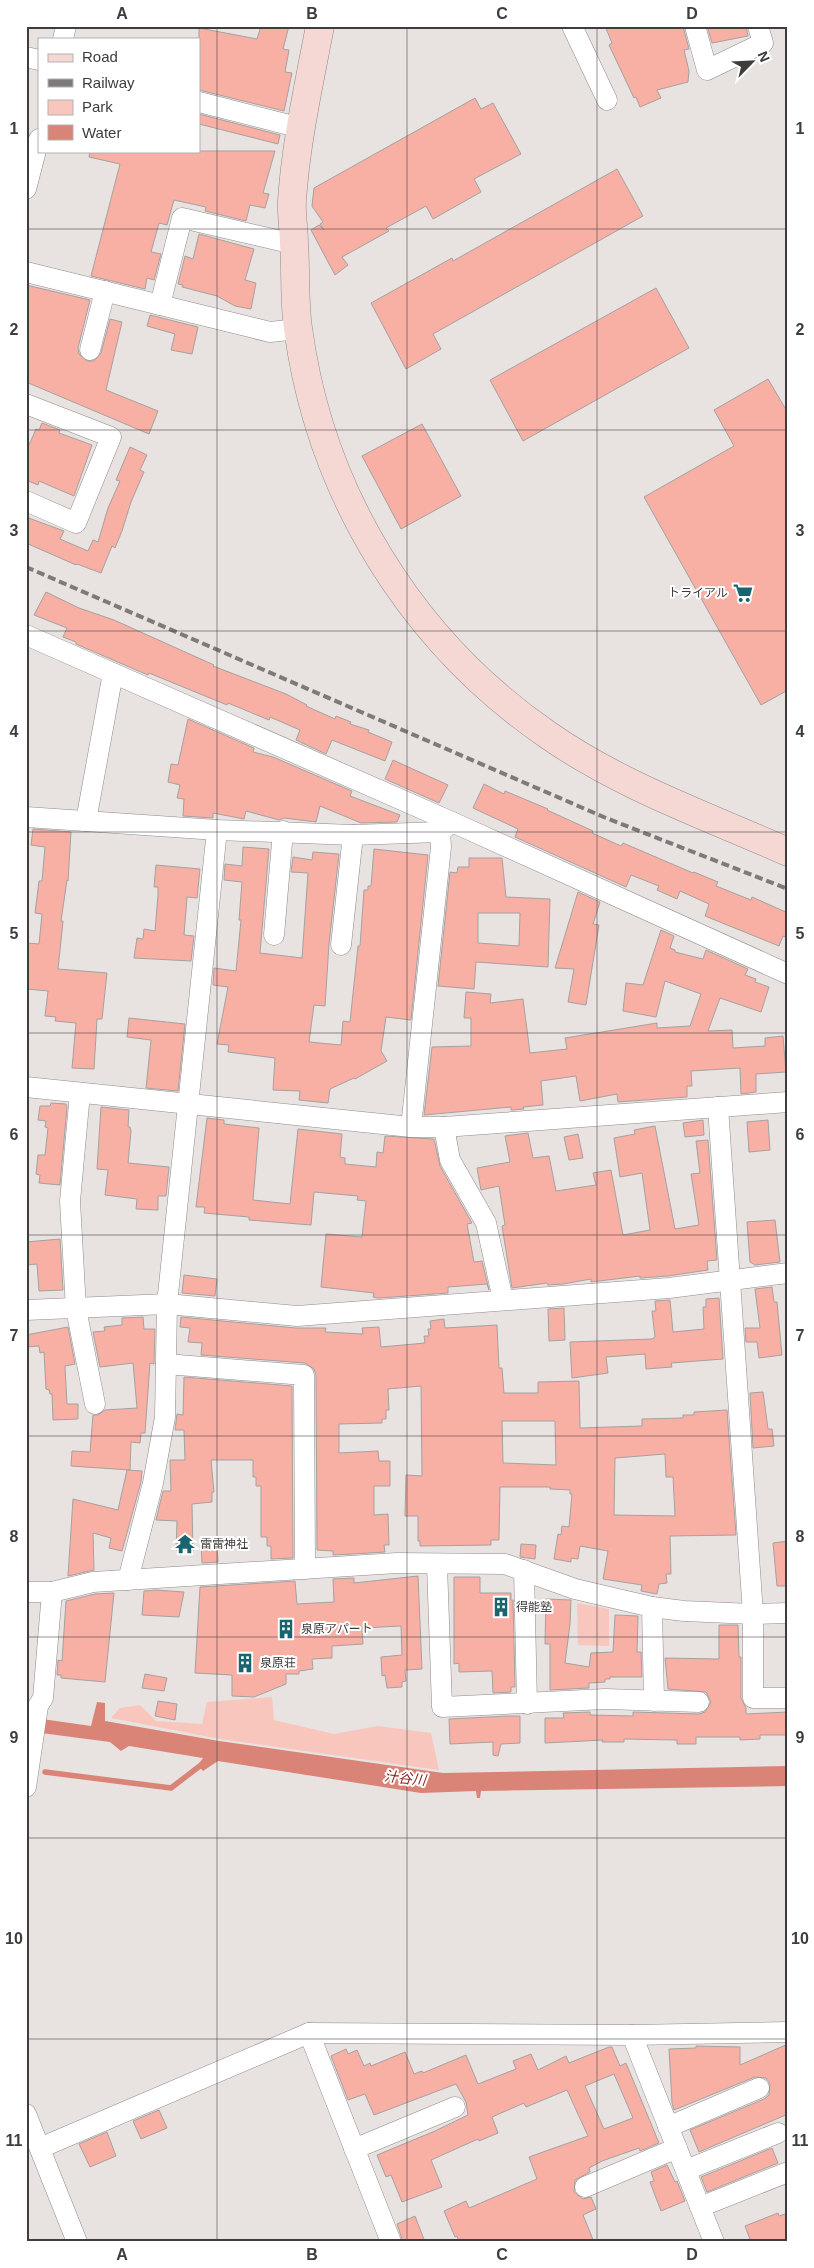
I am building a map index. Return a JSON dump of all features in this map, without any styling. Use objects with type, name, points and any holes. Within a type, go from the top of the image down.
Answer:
[{"type":"street","points":[[320,26],[301,128],[291,203],[298,329],[313,406],[322,436],[348,501],[363,530],[394,582],[448,650],[499,698],[574,752],[606,771],[788,852]]},
{"type":"street","points":[[572,26],[607,100]]},
{"type":"street","points":[[695,26],[707,70],[763,44],[758,26]]},
{"type":"street","points":[[200,102],[301,128]]},
{"type":"street","points":[[26,189],[38,143]]},
{"type":"street","points":[[160,305],[182,218],[294,244]]},
{"type":"street","points":[[26,272],[270,332],[298,329]]},
{"type":"street","points":[[90,350],[105,292]]},
{"type":"street","points":[[26,404],[111,437],[76,523],[26,501]]},
{"type":"street","points":[[26,635],[446,827],[788,974]]},
{"type":"street","points":[[86,822],[112,673]]},
{"type":"street","points":[[26,817],[217,830],[353,835],[446,827]]},
{"type":"street","points":[[411,1127],[441,848],[446,827]]},
{"type":"street","points":[[128,1580],[153,1483],[165,1417],[167,1304],[217,830]]},
{"type":"street","points":[[274,935],[283,831]]},
{"type":"street","points":[[341,945],[353,835]]},
{"type":"street","points":[[26,1088],[411,1127],[444,1127],[788,1102]]},
{"type":"street","points":[[80,1093],[70,1201],[76,1309],[96,1404]]},
{"type":"street","points":[[718,1108],[753,1614],[753,1698],[788,1698]]},
{"type":"street","points":[[444,1127],[450,1160],[486,1223],[503,1300]]},
{"type":"street","points":[[26,1310],[167,1304],[297,1316],[669,1288],[788,1273]]},
{"type":"street","points":[[166,1364],[304,1375],[306,1569]]},
{"type":"street","points":[[26,1592],[52,1592],[93,1582],[396,1563],[505,1564],[575,1589],[652,1607],[684,1611],[753,1614],[788,1612]]},
{"type":"street","points":[[437,1564],[442,1707],[605,1699],[699,1702]]},
{"type":"street","points":[[524,1570],[526,1704]]},
{"type":"street","points":[[26,1787],[38,1706],[44,1698],[52,1592]]},
{"type":"street","points":[[652,1607],[654,1701]]},
{"type":"street","points":[[40,2148],[309,2033],[632,2035],[788,2032]]},
{"type":"street","points":[[309,2033],[391,2242]]},
{"type":"street","points":[[632,2035],[714,2242]]},
{"type":"street","points":[[668,2127],[760,2088]]},
{"type":"street","points":[[354,2149],[455,2107]]},
{"type":"street","points":[[26,2114],[78,2242]]},
{"type":"street","points":[[686,2170],[778,2133]]},
{"type":"street","points":[[585,2187],[677,2148]]},
{"type":"street","points":[[700,2207],[788,2172]]},
{"type":"green space","points":[[577,1603],[609,1609],[609,1646],[578,1645]]},
{"type":"green space","points":[[272,1697],[274,1720],[334,1734],[378,1726],[431,1733],[439,1770],[220,1739],[111,1718],[120,1708],[140,1705],[156,1721],[202,1724],[207,1702]]},
{"type":"water","name":"汁谷川","points":[[97,1702],[105,1703],[105,1721],[219,1741],[443,1773],[788,1766],[788,1786],[481,1791],[480,1798],[477,1798],[476,1791],[421,1793],[218,1761],[203,1771],[198,1765],[203,1758],[129,1746],[121,1751],[110,1742],[26,1731],[26,1713],[42,1719],[91,1726]]},
{"type":"building","points":[[261,26],[289,26],[283,49],[289,50],[285,72],[292,73],[284,111],[200,90],[199,28],[257,39]]},
{"type":"building","points":[[605,26],[683,26],[689,49],[684,50],[689,71],[688,82],[657,90],[661,98],[640,107],[609,45],[612,43]]},
{"type":"building","points":[[707,26],[746,26],[748,36],[712,43]]},
{"type":"building","points":[[475,98],[481,109],[493,103],[521,154],[474,179],[481,192],[433,219],[426,206],[386,228],[389,231],[342,257],[348,265],[335,275],[311,230],[319,225],[324,230],[320,224],[323,222],[312,206],[314,188]]},
{"type":"building","points":[[200,114],[280,135],[278,144],[200,124]]},
{"type":"building","points":[[275,151],[263,193],[269,194],[265,208],[250,205],[246,221],[205,211],[206,207],[174,200],[167,225],[159,223],[151,252],[161,254],[154,280],[147,278],[145,289],[91,276],[120,164],[89,157],[90,152]]},
{"type":"building","points":[[617,169],[643,216],[433,334],[441,349],[406,369],[371,303],[452,258],[453,261]]},
{"type":"building","points":[[199,234],[254,249],[245,280],[256,283],[251,309],[235,306],[217,296],[182,287],[183,285],[178,284],[185,256],[193,259]]},
{"type":"building","points":[[26,285],[90,300],[78,348],[79,354],[87,361],[94,361],[101,353],[110,319],[122,322],[106,390],[158,411],[149,434],[26,382]]},
{"type":"building","points":[[656,288],[689,348],[523,441],[490,380]]},
{"type":"building","points":[[150,315],[198,327],[192,354],[171,350],[175,334],[147,326]]},
{"type":"building","name":"トライアル","points":[[768,379],[788,413],[788,690],[761,705],[644,497],[734,446],[714,410]]},
{"type":"building","points":[[42,423],[60,430],[59,433],[92,445],[74,496],[39,481],[38,485],[26,480],[26,452],[36,429],[39,430]]},
{"type":"building","points":[[422,424],[461,496],[401,529],[362,456]]},
{"type":"building","points":[[130,447],[147,455],[140,470],[144,472],[115,548],[112,546],[101,573],[76,565],[26,543],[26,517],[64,531],[60,539],[88,551],[93,540],[98,542],[108,508],[120,481],[116,480]]},
{"type":"building","points":[[46,592],[79,608],[114,620],[213,666],[286,694],[306,706],[335,719],[336,716],[351,722],[350,724],[369,730],[368,732],[392,742],[385,761],[332,740],[326,754],[296,740],[300,730],[270,717],[269,720],[228,703],[227,705],[149,673],[148,675],[76,644],[76,642],[63,637],[67,628],[34,615]]},
{"type":"building","points":[[188,719],[254,748],[253,752],[273,757],[352,791],[350,796],[400,815],[397,822],[361,823],[320,806],[316,822],[284,818],[279,820],[246,811],[244,819],[213,813],[213,818],[183,816],[184,799],[177,798],[180,785],[168,782],[171,764],[178,765]]},
{"type":"building","points":[[393,760],[448,785],[439,803],[385,779]]},
{"type":"building","points":[[484,784],[504,794],[505,791],[548,809],[593,831],[592,833],[621,846],[623,843],[718,882],[716,886],[751,900],[752,897],[788,913],[788,938],[783,936],[779,946],[705,916],[709,904],[680,891],[677,899],[657,890],[659,886],[631,875],[626,887],[515,837],[518,829],[473,808]]},
{"type":"building","points":[[33,829],[71,832],[68,881],[61,921],[63,921],[58,969],[107,973],[102,1019],[97,1019],[94,1069],[72,1068],[76,1023],[55,1021],[56,1017],[45,1016],[48,991],[26,989],[26,943],[39,944],[42,914],[35,913],[39,881],[42,881],[45,847],[31,845]]},
{"type":"building","points":[[243,847],[269,849],[260,953],[302,958],[308,873],[291,872],[293,857],[312,860],[313,852],[339,854],[329,944],[325,1006],[314,1005],[309,1042],[341,1045],[343,1021],[350,1022],[358,946],[360,946],[364,890],[368,890],[368,886],[371,886],[374,849],[428,855],[411,1020],[386,1017],[381,1051],[387,1061],[355,1079],[330,1089],[328,1103],[299,1100],[300,1091],[273,1090],[275,1058],[228,1052],[229,1045],[217,1044],[228,987],[213,985],[214,968],[236,971],[241,920],[239,920],[242,882],[224,880],[225,864],[242,866]]},
{"type":"building","points":[[469,858],[502,858],[506,897],[550,899],[548,967],[476,962],[474,989],[438,986],[450,872],[457,873],[458,867],[469,867]],"holes":[[[478,913],[520,913],[519,946],[478,943]]]},
{"type":"building","points":[[156,865],[200,869],[197,898],[187,897],[184,935],[194,936],[191,961],[134,958],[137,938],[143,939],[144,929],[155,931],[158,895],[158,887],[154,887]]},
{"type":"building","points":[[578,892],[600,902],[593,924],[599,925],[586,1005],[568,1002],[574,969],[555,968]]},
{"type":"building","points":[[661,930],[674,936],[670,948],[675,950],[675,952],[703,959],[706,950],[748,969],[745,975],[756,979],[755,982],[769,987],[761,1012],[720,998],[708,1031],[732,1030],[733,1048],[765,1046],[765,1038],[783,1036],[786,1072],[756,1074],[756,1092],[741,1094],[740,1068],[691,1071],[692,1086],[687,1086],[687,1097],[618,1102],[617,1094],[580,1101],[576,1076],[541,1081],[543,1105],[523,1107],[524,1109],[511,1110],[511,1107],[424,1115],[432,1047],[471,1046],[471,1018],[464,1018],[466,992],[491,994],[490,1003],[523,999],[530,1053],[567,1049],[565,1038],[657,1023],[657,1028],[690,1026],[701,994],[665,981],[656,1017],[623,1011],[626,983],[643,985]]},
{"type":"building","points":[[129,1018],[185,1024],[178,1091],[146,1088],[151,1040],[127,1037]]},
{"type":"building","points":[[51,1103],[66,1104],[67,1107],[60,1185],[39,1183],[40,1175],[36,1174],[38,1155],[45,1155],[48,1128],[45,1127],[46,1121],[38,1120],[40,1106],[50,1106]]},
{"type":"building","points":[[101,1107],[129,1110],[128,1127],[130,1127],[131,1131],[128,1163],[169,1167],[166,1196],[158,1196],[158,1210],[136,1209],[137,1199],[105,1195],[108,1170],[97,1169]]},
{"type":"building","points":[[207,1118],[224,1120],[224,1124],[259,1128],[253,1200],[290,1204],[298,1129],[342,1134],[340,1157],[345,1158],[345,1164],[376,1167],[377,1152],[383,1153],[385,1136],[434,1139],[440,1166],[472,1223],[467,1224],[474,1262],[482,1261],[489,1290],[487,1284],[448,1287],[448,1293],[379,1298],[373,1297],[374,1293],[321,1287],[326,1234],[362,1237],[366,1201],[357,1200],[358,1196],[314,1192],[311,1225],[249,1220],[249,1217],[204,1213],[205,1207],[196,1207]]},
{"type":"building","points":[[703,1120],[704,1135],[685,1137],[683,1123]]},
{"type":"building","points":[[768,1120],[770,1150],[749,1152],[747,1122]]},
{"type":"building","points":[[655,1126],[675,1229],[699,1225],[691,1174],[700,1173],[696,1141],[708,1140],[717,1260],[707,1261],[708,1270],[668,1276],[640,1278],[640,1276],[591,1282],[591,1279],[563,1284],[548,1285],[547,1283],[512,1288],[502,1226],[505,1225],[499,1186],[481,1190],[477,1168],[510,1162],[505,1136],[528,1133],[533,1158],[549,1156],[556,1191],[596,1185],[593,1173],[611,1170],[623,1235],[650,1230],[642,1173],[620,1177],[614,1138],[635,1134],[634,1130]]},
{"type":"building","points":[[578,1134],[583,1158],[569,1160],[564,1137]]},
{"type":"building","points":[[775,1220],[780,1262],[755,1265],[750,1262],[747,1222]]},
{"type":"building","points":[[60,1239],[63,1290],[39,1291],[37,1264],[26,1265],[26,1242]]},
{"type":"building","points":[[184,1275],[217,1279],[215,1296],[182,1293]]},
{"type":"building","points":[[772,1287],[774,1302],[777,1302],[782,1355],[759,1358],[757,1342],[746,1342],[745,1328],[760,1328],[755,1289]]},
{"type":"building","points":[[719,1298],[723,1359],[671,1363],[672,1367],[646,1369],[645,1354],[606,1357],[608,1373],[572,1378],[570,1342],[652,1339],[655,1337],[652,1311],[656,1311],[655,1301],[670,1300],[673,1332],[704,1329],[703,1307],[706,1307],[706,1299]]},
{"type":"building","points":[[564,1308],[565,1340],[549,1341],[548,1309]]},
{"type":"building","points":[[143,1317],[144,1329],[155,1329],[154,1364],[150,1363],[145,1433],[141,1433],[140,1443],[131,1442],[130,1470],[71,1466],[72,1451],[90,1452],[93,1415],[98,1415],[105,1410],[137,1408],[133,1363],[100,1367],[93,1332],[105,1331],[104,1327],[122,1325],[122,1318]]},
{"type":"building","points":[[181,1317],[296,1328],[326,1328],[325,1332],[363,1334],[362,1328],[379,1327],[381,1347],[425,1343],[424,1336],[429,1336],[428,1329],[431,1329],[430,1321],[444,1319],[445,1328],[497,1325],[499,1368],[502,1368],[504,1393],[538,1393],[538,1382],[579,1381],[580,1428],[642,1426],[642,1419],[683,1418],[683,1415],[694,1415],[694,1412],[727,1410],[736,1535],[670,1536],[671,1574],[666,1574],[667,1583],[659,1584],[657,1594],[641,1591],[642,1585],[603,1579],[608,1551],[580,1546],[578,1559],[571,1558],[571,1562],[554,1559],[558,1534],[561,1535],[562,1526],[569,1527],[572,1494],[570,1494],[570,1490],[550,1489],[550,1487],[500,1487],[499,1540],[491,1540],[491,1545],[420,1546],[420,1541],[418,1541],[418,1516],[405,1516],[406,1475],[422,1476],[421,1386],[388,1389],[389,1410],[386,1410],[386,1419],[382,1419],[382,1423],[339,1424],[339,1453],[378,1451],[379,1461],[390,1461],[390,1486],[374,1486],[374,1515],[388,1514],[389,1545],[384,1545],[385,1552],[333,1555],[333,1551],[317,1550],[316,1375],[314,1369],[305,1363],[201,1355],[202,1343],[188,1342],[190,1328],[180,1327]],"holes":[[[502,1421],[555,1421],[556,1465],[503,1463]],[[665,1454],[666,1477],[673,1477],[675,1516],[614,1515],[615,1458]]]},
{"type":"building","points":[[68,1327],[75,1364],[65,1366],[67,1404],[78,1404],[78,1419],[53,1420],[52,1394],[46,1389],[44,1352],[40,1353],[39,1346],[26,1347],[26,1335]]},
{"type":"building","points":[[184,1377],[292,1386],[293,1558],[271,1559],[271,1546],[267,1546],[267,1537],[261,1537],[261,1486],[256,1486],[256,1477],[253,1477],[253,1460],[211,1460],[214,1492],[212,1492],[212,1502],[192,1504],[193,1551],[176,1550],[177,1521],[156,1520],[163,1491],[171,1491],[170,1460],[185,1460],[184,1430],[175,1430],[177,1414],[183,1415]]},
{"type":"building","points":[[763,1392],[768,1429],[772,1429],[774,1446],[753,1448],[750,1393]]},
{"type":"building","points":[[127,1470],[142,1471],[141,1482],[122,1551],[109,1548],[111,1538],[93,1533],[94,1570],[68,1576],[73,1499],[118,1510]]},
{"type":"building","points":[[788,1541],[788,1586],[777,1586],[773,1543]]},
{"type":"building","points":[[217,1544],[218,1562],[202,1563],[201,1545]]},
{"type":"building","points":[[521,1544],[536,1545],[535,1559],[520,1557]]},
{"type":"building","points":[[418,1576],[422,1669],[405,1670],[406,1681],[402,1682],[402,1687],[387,1688],[385,1675],[382,1676],[381,1657],[402,1655],[401,1626],[362,1628],[363,1644],[332,1646],[332,1658],[312,1659],[313,1669],[299,1671],[299,1674],[286,1674],[286,1684],[254,1697],[232,1696],[232,1675],[195,1673],[200,1587],[295,1581],[297,1604],[334,1602],[333,1579],[354,1578],[354,1583]]},
{"type":"building","points":[[454,1577],[480,1577],[480,1593],[511,1593],[511,1600],[513,1600],[515,1687],[511,1687],[511,1692],[493,1693],[492,1671],[459,1672],[459,1663],[454,1664]]},
{"type":"building","points":[[144,1591],[184,1592],[179,1617],[142,1615]]},
{"type":"building","points":[[114,1593],[105,1682],[61,1678],[61,1675],[57,1675],[58,1660],[62,1661],[66,1601],[95,1594]]},
{"type":"building","points":[[546,1599],[571,1600],[565,1663],[589,1667],[591,1653],[613,1652],[615,1615],[638,1616],[637,1652],[641,1652],[642,1677],[610,1677],[610,1679],[605,1679],[605,1682],[589,1683],[589,1688],[550,1690],[550,1644],[545,1644]]},
{"type":"building","points":[[719,1625],[738,1625],[739,1657],[741,1657],[741,1698],[746,1708],[746,1714],[788,1712],[788,1735],[760,1735],[760,1739],[740,1740],[740,1737],[696,1737],[696,1744],[677,1744],[677,1740],[624,1739],[624,1742],[602,1742],[603,1740],[545,1743],[545,1718],[564,1718],[563,1713],[590,1712],[590,1715],[633,1716],[633,1712],[699,1714],[705,1712],[711,1702],[706,1692],[668,1689],[665,1658],[719,1659]]},
{"type":"building","points":[[145,1674],[167,1678],[164,1691],[142,1688]]},
{"type":"building","points":[[158,1701],[177,1704],[175,1720],[155,1716]]},
{"type":"building","points":[[520,1716],[520,1743],[501,1744],[498,1756],[493,1755],[493,1742],[450,1744],[449,1719]]},
{"type":"building","points":[[788,2044],[788,2114],[699,2152],[690,2130],[764,2099],[769,2095],[770,2084],[766,2078],[755,2077],[674,2110],[669,2049],[696,2048],[696,2046],[740,2047],[740,2065]]},
{"type":"building","points":[[612,2047],[620,2066],[626,2063],[659,2143],[640,2151],[639,2148],[602,2161],[589,2168],[590,2172],[575,2180],[574,2192],[583,2199],[591,2197],[596,2209],[583,2215],[594,2242],[459,2242],[444,2211],[466,2201],[469,2208],[537,2179],[529,2157],[588,2136],[567,2090],[526,2107],[524,2103],[492,2117],[498,2133],[479,2141],[478,2139],[431,2160],[442,2187],[402,2202],[391,2175],[386,2177],[377,2155],[468,2115],[466,2102],[456,2084],[374,2115],[365,2094],[348,2100],[331,2056],[346,2049],[348,2054],[357,2050],[364,2066],[370,2063],[371,2066],[405,2052],[414,2074],[422,2071],[423,2073],[466,2055],[478,2084],[516,2069],[513,2061],[531,2054],[538,2070],[566,2056],[569,2063]],"holes":[[[614,2074],[633,2118],[604,2129],[585,2086]]]},
{"type":"building","points":[[159,2110],[167,2128],[141,2139],[133,2121]]},
{"type":"building","points":[[107,2132],[116,2156],[90,2167],[79,2144]]},
{"type":"building","points":[[772,2148],[778,2163],[707,2192],[701,2177]]},
{"type":"building","points":[[667,2165],[675,2182],[677,2181],[685,2201],[661,2211],[650,2182],[654,2181],[651,2172]]},
{"type":"building","points":[[778,2213],[779,2216],[788,2213],[788,2238],[779,2242],[751,2242],[745,2226]]},
{"type":"building","points":[[415,2216],[425,2242],[403,2242],[397,2224]]},
{"type":"waterway","points":[[45,1772],[171,1788],[205,1762]]},
{"type":"railway","points":[[26,567],[606,818],[788,889]]},
{"type":"place","name":"トライアル","points":[[743,593]]},
{"type":"place","name":"雷雷神社","points":[[185,1544]]},
{"type":"place","name":"得能塾","points":[[501,1607]]},
{"type":"place","name":"泉原アパート","points":[[286,1629]]},
{"type":"place","name":"泉原荘","points":[[245,1663]]}]
